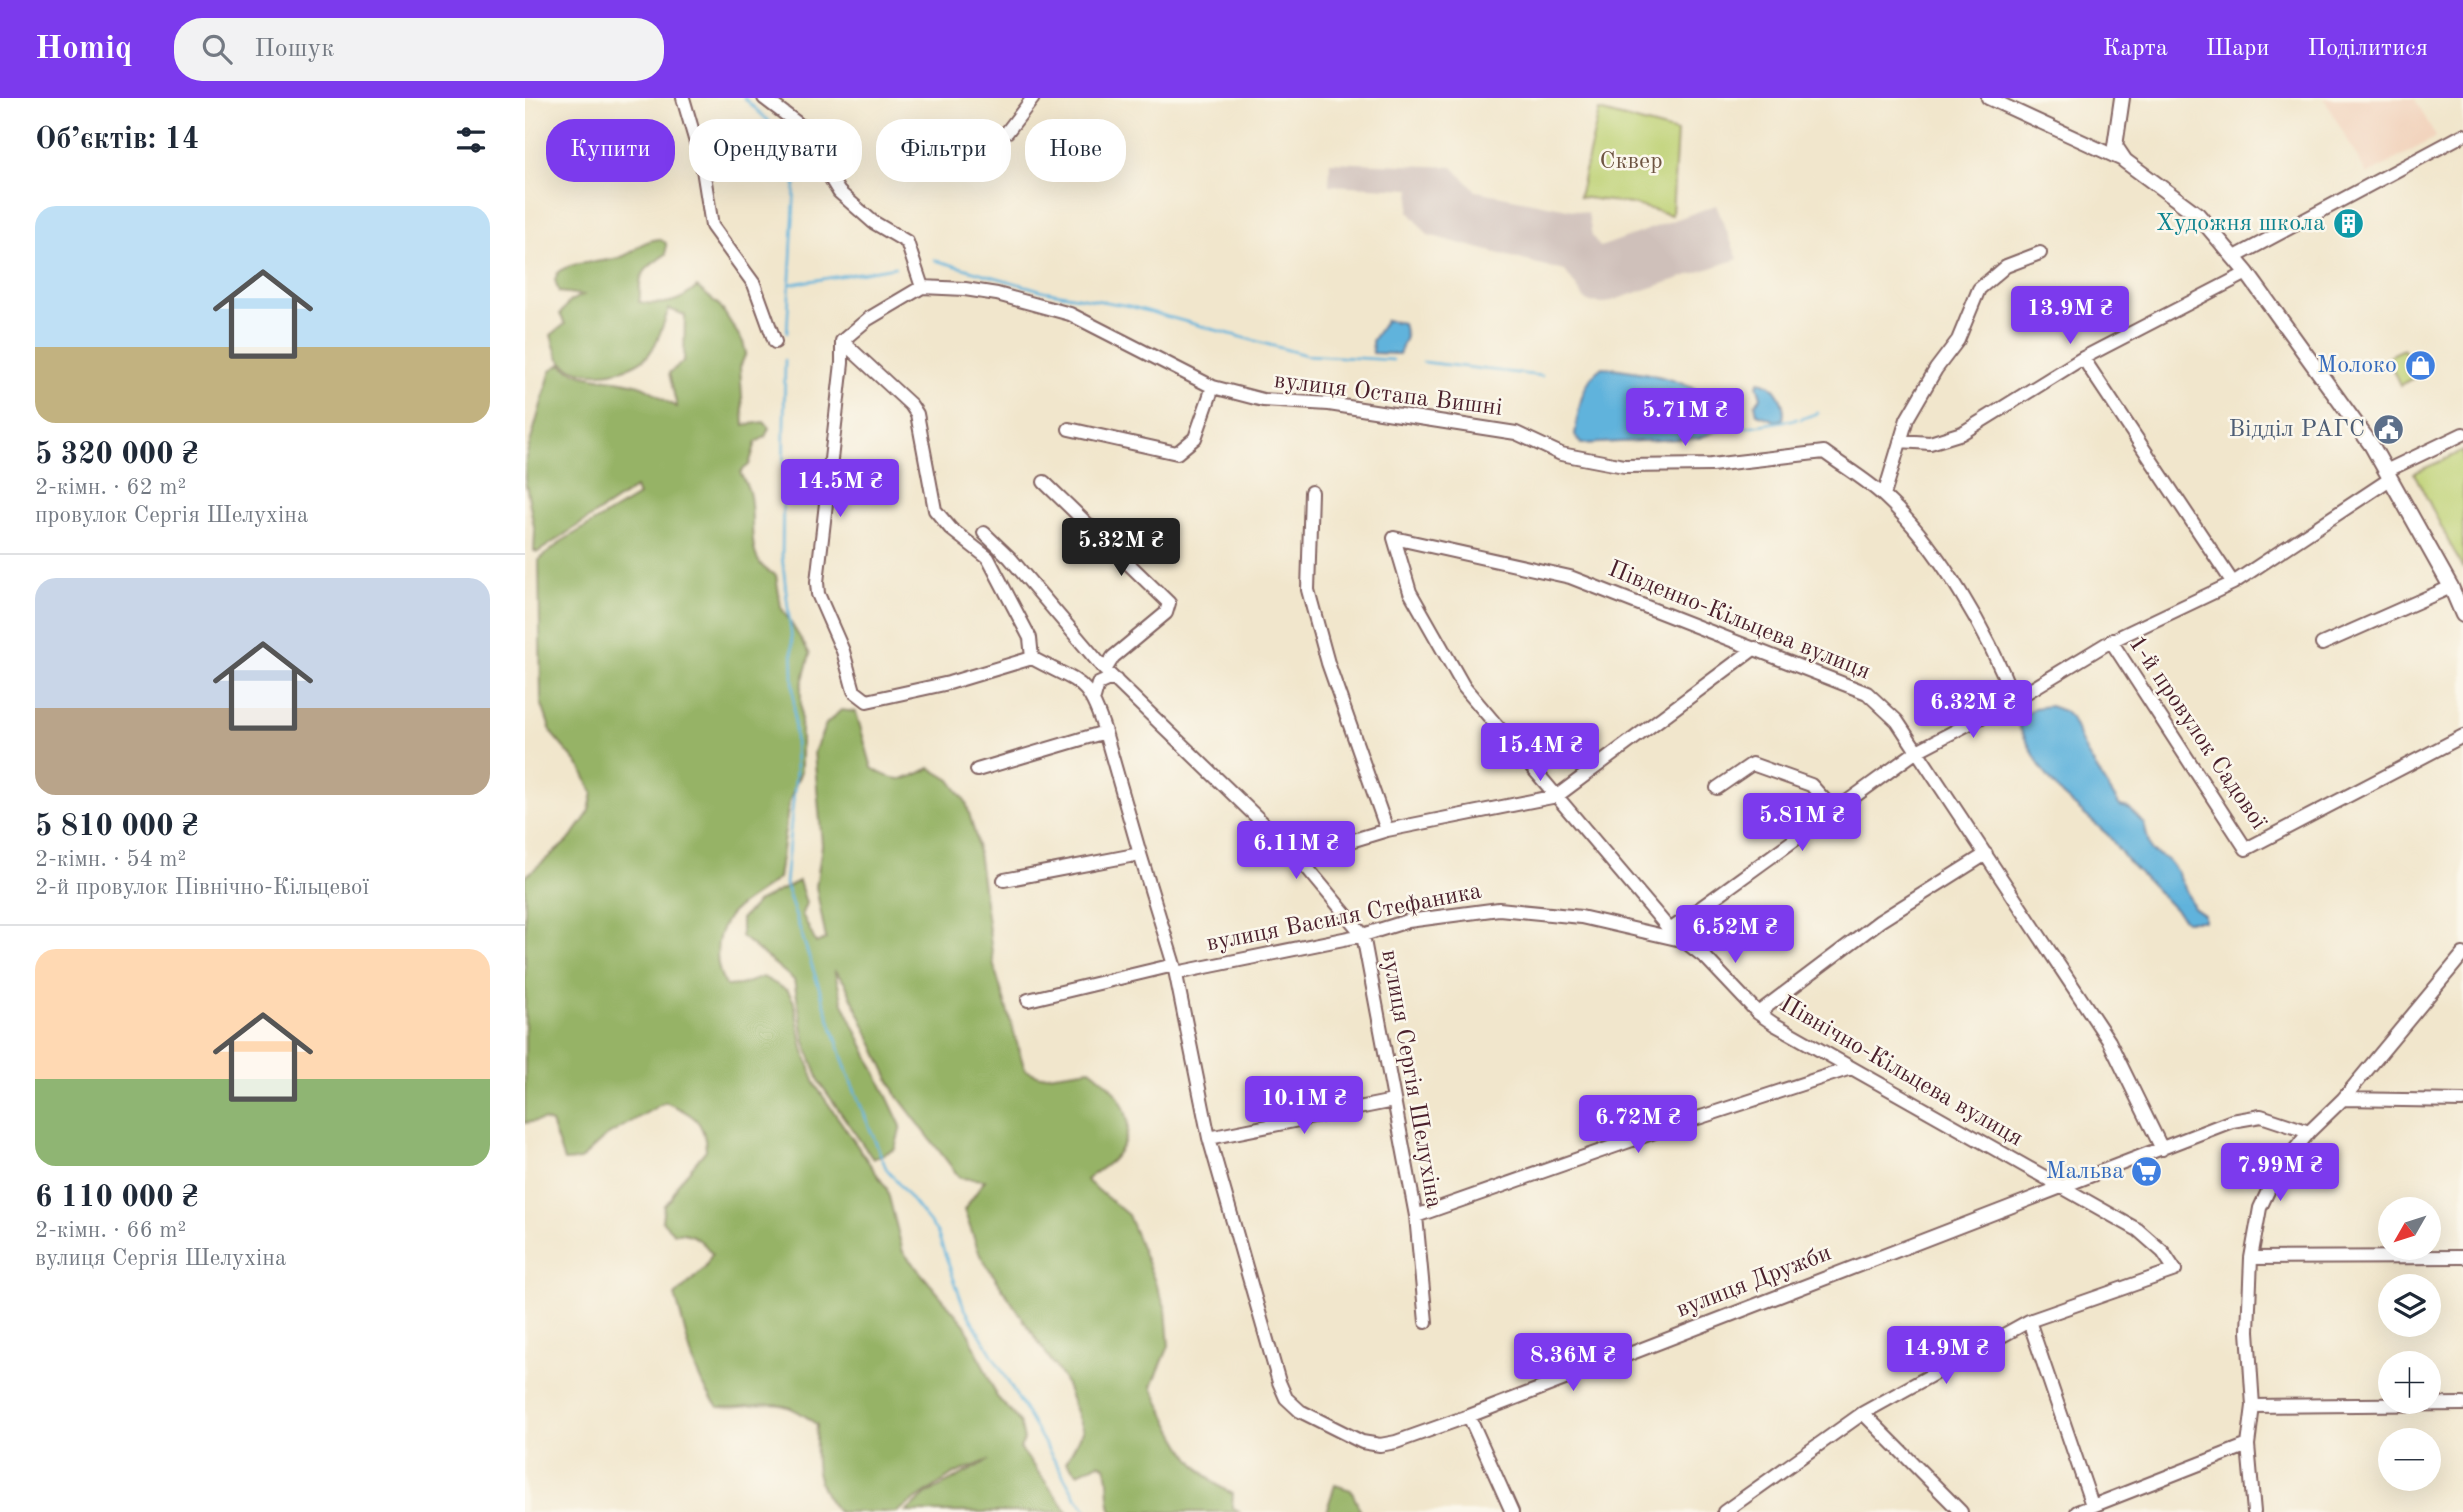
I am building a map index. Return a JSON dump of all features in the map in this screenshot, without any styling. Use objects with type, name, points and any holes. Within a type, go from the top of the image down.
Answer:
[{"type":"main road","points":[[2122,98],[2115,146],[2122,157],[2198,215],[2247,272],[2358,424],[2451,587],[2463,615]]},
{"type":"street","points":[[683,98],[702,163],[712,226],[754,284],[775,342]]},
{"type":"street","points":[[764,98],[797,123],[839,192],[873,222],[907,242],[922,287],[868,319],[842,341],[842,363],[817,582],[818,594],[843,651],[854,691],[867,701],[949,684],[1033,658],[1082,684],[1094,698]]},
{"type":"street","points":[[1011,127],[1033,98]]},
{"type":"street","points":[[1988,98],[2122,157]]},
{"type":"street","points":[[2235,257],[2463,135]]},
{"type":"street","points":[[1884,495],[1907,419],[1923,390],[1958,340],[1979,289],[2006,267],[2040,253]]},
{"type":"street","points":[[1900,441],[1930,443],[1948,439],[2083,358],[2247,272]]},
{"type":"street","name":"вулиця Остапа Вишні","points":[[922,287],[965,289],[1047,305],[1105,330],[1213,387],[1263,400],[1329,404],[1516,433],[1561,454],[1624,466],[1711,465],[1824,452],[1884,495],[1927,546],[1994,654],[2014,700]]},
{"type":"street","points":[[842,341],[850,352],[911,405],[917,414],[931,501],[951,529],[988,558],[1030,638],[1033,658]]},
{"type":"street","points":[[2083,358],[2233,583]]},
{"type":"street","points":[[1069,429],[1177,453],[1195,438],[1213,387]]},
{"type":"street","name":"1-й провулок Садової","points":[[2463,435],[2388,475],[2233,583],[2111,641],[2246,849],[2463,736]]},
{"type":"street","points":[[1044,482],[1169,603],[1166,613],[1113,657],[1105,670]]},
{"type":"street","points":[[1311,492],[1308,590],[1328,663],[1387,830]]},
{"type":"street","name":"вулиця Сергія Шелухіна","points":[[984,533],[1010,558],[1105,670],[1298,857],[1363,935],[1416,1216],[1426,1322]]},
{"type":"street","name":"Південно-Кільцева вулиця","points":[[1394,538],[1570,577],[1867,692],[1897,721],[2109,1041],[2162,1149]]},
{"type":"street","name":"Північно-Кільцева вулиця","points":[[1394,538],[1410,592],[1464,687],[1670,930],[1707,959],[1758,1013],[2056,1187],[2137,1230],[2153,1242],[2175,1270],[2029,1321]]},
{"type":"street","points":[[2322,644],[2451,587]]},
{"type":"street","points":[[1670,930],[1833,809],[1917,751],[2014,700],[2111,641]]},
{"type":"street","points":[[1298,857],[1387,830],[1557,796],[1755,648]]},
{"type":"street","points":[[1094,698],[1098,684],[1116,680]]},
{"type":"street","name":"вулиця Дружби","points":[[1094,698],[1175,969],[1209,1138],[1275,1369],[1286,1398],[1300,1411],[1362,1442],[1380,1445],[1469,1416],[2232,1121],[2252,1116],[2272,1118],[2309,1132]]},
{"type":"street","points":[[978,770],[1105,732]]},
{"type":"street","points":[[1717,788],[1752,764],[1811,785],[1833,809]]},
{"type":"street","points":[[1004,880],[1140,854]]},
{"type":"street","points":[[1758,1013],[1880,921],[1986,854]]},
{"type":"street","name":"вулиця Василя Стефаника","points":[[1175,969],[1363,935],[1408,921],[1499,909],[1581,917],[1685,941]]},
{"type":"street","points":[[2254,1512],[2248,1445],[2253,1406],[2248,1331],[2251,1258],[2260,1208],[2277,1172],[2309,1132],[2343,1099],[2463,954]]},
{"type":"street","points":[[1028,999],[1175,969]]},
{"type":"street","points":[[1416,1216],[1655,1132],[1851,1068]]},
{"type":"street","points":[[2343,1099],[2463,1101]]},
{"type":"street","points":[[1209,1138],[1393,1101]]},
{"type":"street","points":[[2251,1258],[2463,1257]]},
{"type":"street","points":[[1724,1512],[1863,1413],[2029,1321],[2092,1505]]},
{"type":"street","points":[[2253,1406],[2463,1404]]},
{"type":"street","points":[[1863,1413],[1961,1512]]},
{"type":"street","points":[[1469,1416],[1512,1512]]},
{"type":"street","points":[[2077,1512],[2248,1445]]},
{"type":"shaded area","points":[[2324,98],[2414,98],[2436,137],[2367,175]]},
{"type":"shaded area","points":[[1330,162],[1453,167],[1476,191],[1588,213],[1592,236],[1600,247],[1716,205],[1738,259],[1605,303],[1587,302],[1565,271],[1428,235],[1409,212],[1411,189],[1329,185]]},
{"type":"green space","name":"Сквер","points":[[1599,111],[1677,132],[1672,215],[1631,204],[1579,197]]},
{"type":"green space","points":[[659,239],[666,243],[666,254],[643,275],[639,302],[670,302],[684,297],[697,287],[720,306],[743,342],[746,353],[740,367],[744,425],[764,422],[769,428],[765,437],[756,442],[749,465],[740,472],[749,492],[755,551],[765,569],[776,575],[781,607],[810,654],[801,687],[801,771],[789,802],[778,878],[736,909],[727,919],[718,944],[719,970],[726,986],[740,985],[763,977],[788,991],[794,1002],[803,1048],[816,1086],[887,1189],[903,1252],[965,1325],[997,1397],[1020,1422],[1024,1440],[1020,1448],[1068,1512],[906,1512],[928,1493],[989,1460],[954,1474],[897,1512],[838,1512],[824,1492],[817,1472],[817,1425],[803,1414],[779,1405],[719,1407],[709,1395],[696,1369],[675,1296],[704,1269],[712,1254],[696,1238],[686,1233],[674,1233],[662,1221],[664,1205],[706,1150],[700,1124],[690,1114],[665,1102],[605,1137],[580,1160],[564,1161],[551,1123],[543,1120],[525,1123],[525,877],[570,839],[588,814],[593,793],[581,768],[552,734],[541,702],[539,560],[562,541],[638,496],[635,488],[538,552],[534,551],[535,532],[525,479],[526,457],[551,370],[561,364],[578,374],[644,387],[677,407],[669,373],[684,361],[685,315],[669,309],[649,354],[631,366],[605,373],[580,371],[569,367],[560,360],[551,335],[565,324],[560,314],[570,301],[583,295],[559,292],[555,280],[558,272],[574,265],[616,259],[646,242]]},
{"type":"green space","points":[[2404,349],[2417,376],[2400,385],[2387,357]]},
{"type":"green space","points":[[2463,451],[2463,569],[2414,473]]},
{"type":"green space","points":[[841,710],[856,712],[872,768],[888,777],[901,779],[930,768],[950,780],[966,802],[976,838],[994,966],[1025,1070],[1040,1076],[1090,1069],[1111,1088],[1125,1110],[1128,1122],[1122,1147],[1109,1163],[1086,1180],[1128,1215],[1166,1309],[1169,1346],[1152,1386],[1183,1448],[1205,1475],[1233,1494],[1232,1507],[1239,1512],[1112,1512],[1105,1466],[1099,1463],[1078,1473],[1066,1462],[1083,1431],[1064,1380],[980,1255],[964,1210],[985,1180],[960,1178],[896,1094],[845,983],[834,970],[843,1003],[901,1126],[895,1149],[873,1159],[820,1083],[805,1042],[794,980],[741,936],[741,919],[759,901],[799,881],[806,903],[802,914],[816,943],[826,939],[816,887],[822,845],[814,752],[826,724]]},
{"type":"green space","points":[[1335,1485],[1351,1490],[1361,1512],[1326,1512]]},
{"type":"water","points":[[1386,320],[1403,323],[1406,337],[1399,354],[1373,353],[1372,341]]},
{"type":"water","points":[[1602,367],[1657,376],[1697,391],[1711,402],[1718,415],[1715,432],[1699,438],[1581,444],[1575,435],[1582,398],[1589,380]]},
{"type":"water","points":[[1759,381],[1765,382],[1779,395],[1783,419],[1776,421],[1757,414],[1755,404],[1761,397],[1757,385]]},
{"type":"water","points":[[2050,706],[2064,711],[2071,718],[2086,752],[2120,806],[2129,808],[2144,824],[2151,851],[2168,860],[2178,873],[2194,908],[2204,915],[2204,921],[2186,921],[2126,859],[2108,835],[2062,795],[2041,768],[2017,723],[2034,708]]},
{"type":"waterway","points":[[744,98],[782,134],[796,166],[787,333]]},
{"type":"waterway","points":[[935,260],[1044,291],[1129,306],[1306,355],[1393,360]]},
{"type":"waterway","points":[[791,284],[895,267]]},
{"type":"waterway","points":[[785,360],[782,556],[792,642],[796,771],[785,884],[847,1072],[886,1168],[937,1232],[964,1307],[1076,1497],[1088,1512]]},
{"type":"waterway","points":[[1423,362],[1542,376]]},
{"type":"waterway","points":[[1801,419],[1818,413]]},
{"type":"waterway","points":[[1715,432],[1797,419]]},
{"type":"place","name":"Художня школа","points":[[2348,224]]},
{"type":"place","name":"Молоко","points":[[2420,366]]},
{"type":"place","name":"Відділ РАГС","points":[[2388,430]]},
{"type":"place","name":"Мальва","points":[[2147,1172]]}]
